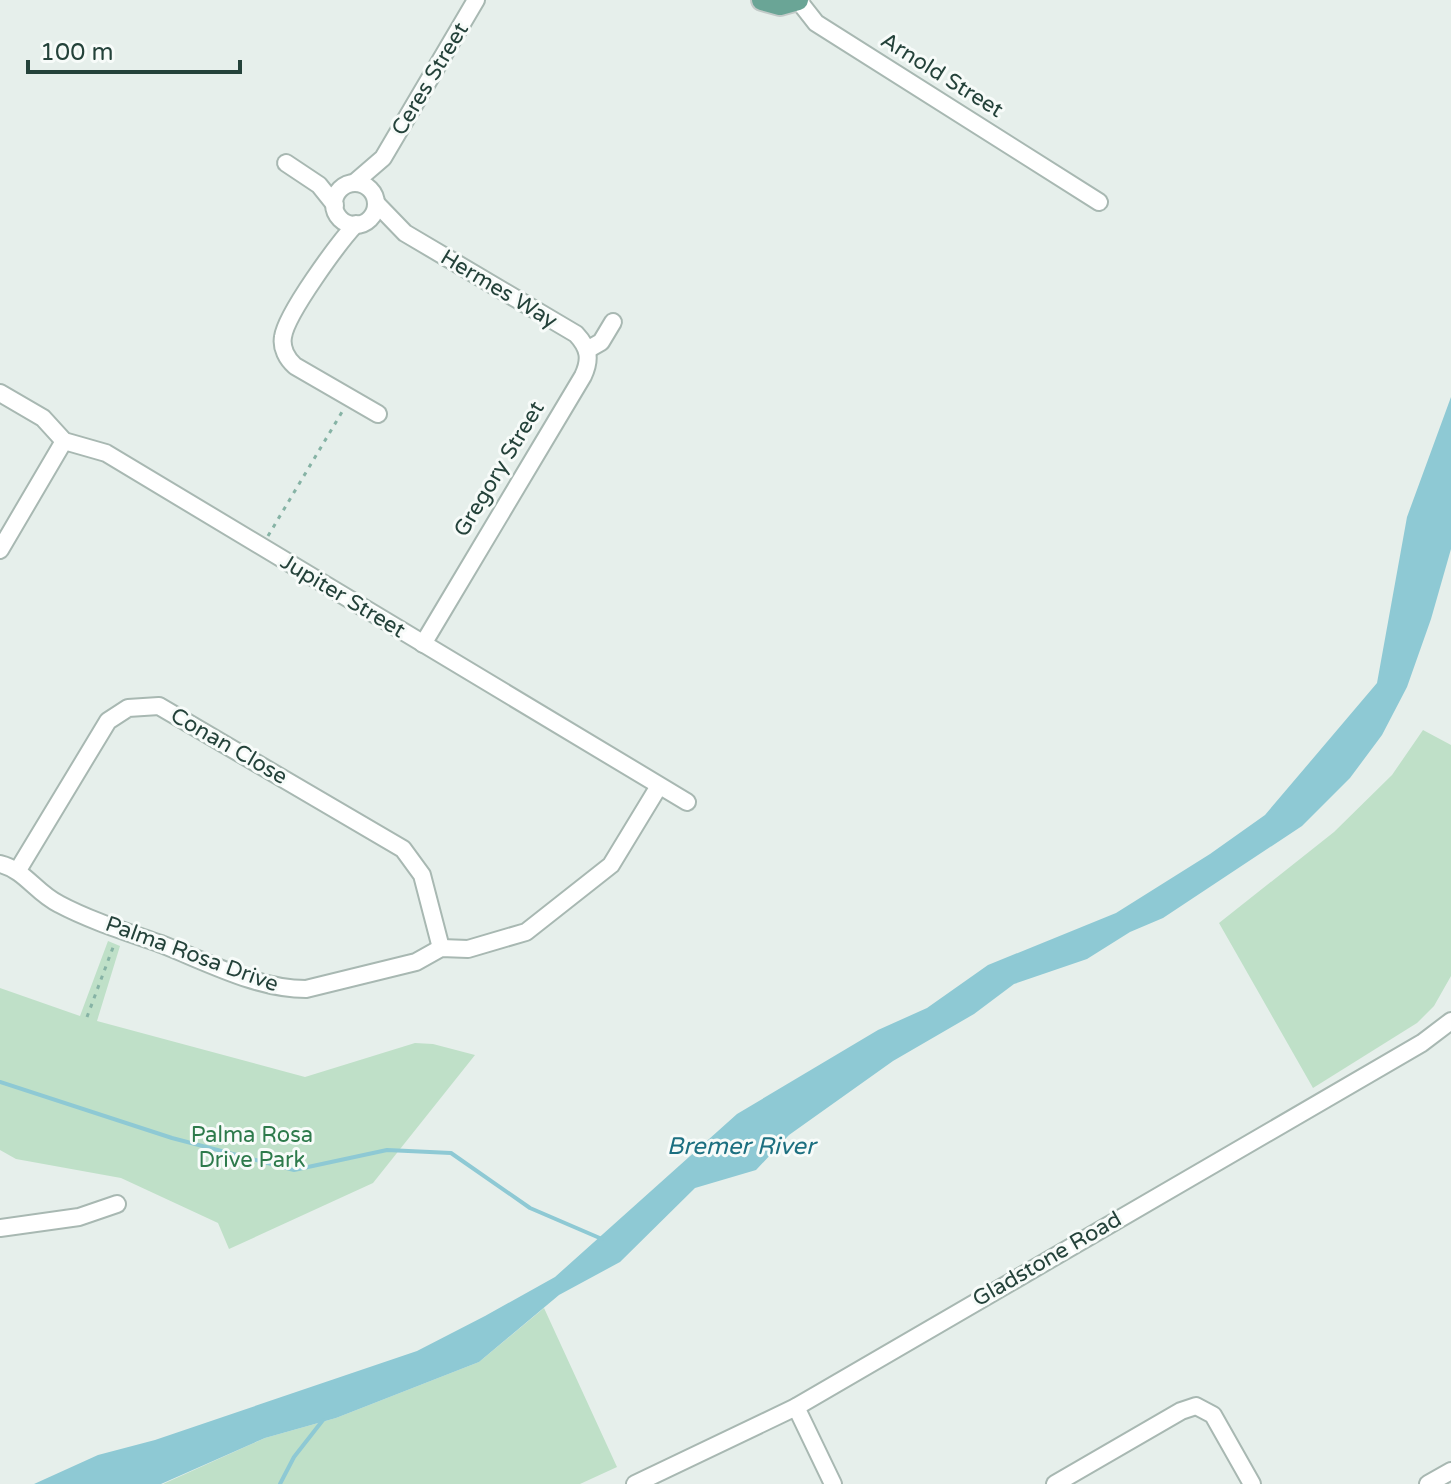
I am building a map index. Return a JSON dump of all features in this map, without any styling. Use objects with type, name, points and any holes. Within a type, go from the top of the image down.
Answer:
[{"type":"main road","name":"Arnold Street","points":[[762,0],[780,5],[798,0]]},
{"type":"street","name":"Ceres Street","points":[[375,200],[383,158],[476,0]]},
{"type":"street","name":"Arnold Street","points":[[798,0],[810,17],[826,30],[1099,202]]},
{"type":"street","name":"Ceres Street","points":[[351,184],[383,158]]},
{"type":"street","points":[[286,163],[309,177],[337,211],[360,224]]},
{"type":"street","points":[[309,177],[367,187],[375,200],[373,215],[360,224],[330,256],[286,329],[283,345],[295,366],[378,414]]},
{"type":"street","points":[[330,256],[338,193],[351,184]]},
{"type":"street","name":"Hermes Way","points":[[375,200],[405,233],[576,334],[587,350]]},
{"type":"street","name":"Hermes Way","points":[[360,224],[405,233]]},
{"type":"street","name":"Gregory Street","points":[[423,644],[583,376],[588,366],[587,350],[601,342],[613,322]]},
{"type":"street","name":"Jupiter Street","points":[[0,393],[43,418],[64,441],[106,453],[687,802]]},
{"type":"street","points":[[0,550],[64,441]]},
{"type":"street","name":"Conan Close","points":[[18,870],[108,721],[128,708],[159,706],[403,849],[422,875],[441,948]]},
{"type":"street","name":"Palma Rosa Drive","points":[[0,864],[18,870],[37,891],[56,903],[252,979],[290,989],[325,986],[416,962],[441,948],[468,949],[526,932],[611,865],[659,786]]},
{"type":"street","name":"Gladstone Road","points":[[635,1484],[796,1407],[1422,1043],[1451,1021]]},
{"type":"street","points":[[0,1228],[79,1217],[117,1204]]},
{"type":"street","points":[[1055,1484],[1181,1411],[1196,1406],[1213,1415],[1252,1484]]},
{"type":"street","points":[[796,1407],[833,1484]]},
{"type":"street","points":[[1428,1484],[1451,1471]]},
{"type":"path","points":[[261,548],[350,398]]},
{"type":"path","points":[[87,1017],[120,929]]},
{"type":"green space","points":[[1423,730],[1451,745],[1451,976],[1434,1006],[1417,1023],[1313,1088],[1219,923],[1334,832],[1392,775]]},
{"type":"green space","name":"Palma Rosa Drive Park","points":[[108,941],[120,946],[97,1021],[305,1077],[415,1043],[433,1044],[475,1055],[373,1183],[229,1249],[218,1223],[121,1178],[16,1159],[0,1150],[0,988],[80,1016]]},
{"type":"green space","points":[[544,1308],[617,1467],[580,1484],[163,1484],[265,1438],[336,1418],[479,1362]]},
{"type":"water","name":"Bremer River","points":[[1451,397],[1451,549],[1431,619],[1407,687],[1382,735],[1350,778],[1302,826],[1163,918],[1130,932],[1087,959],[1014,984],[974,1014],[893,1061],[789,1135],[756,1170],[695,1188],[620,1262],[559,1295],[479,1362],[336,1418],[265,1438],[161,1484],[34,1484],[98,1455],[155,1440],[417,1351],[485,1316],[555,1277],[737,1114],[878,1030],[927,1008],[988,965],[1116,913],[1265,815],[1377,683],[1407,517]]},
{"type":"waterway","points":[[0,1082],[172,1138],[294,1170],[387,1150],[451,1153],[530,1208],[602,1239]]},
{"type":"waterway","points":[[280,1484],[294,1457],[323,1420]]}]
